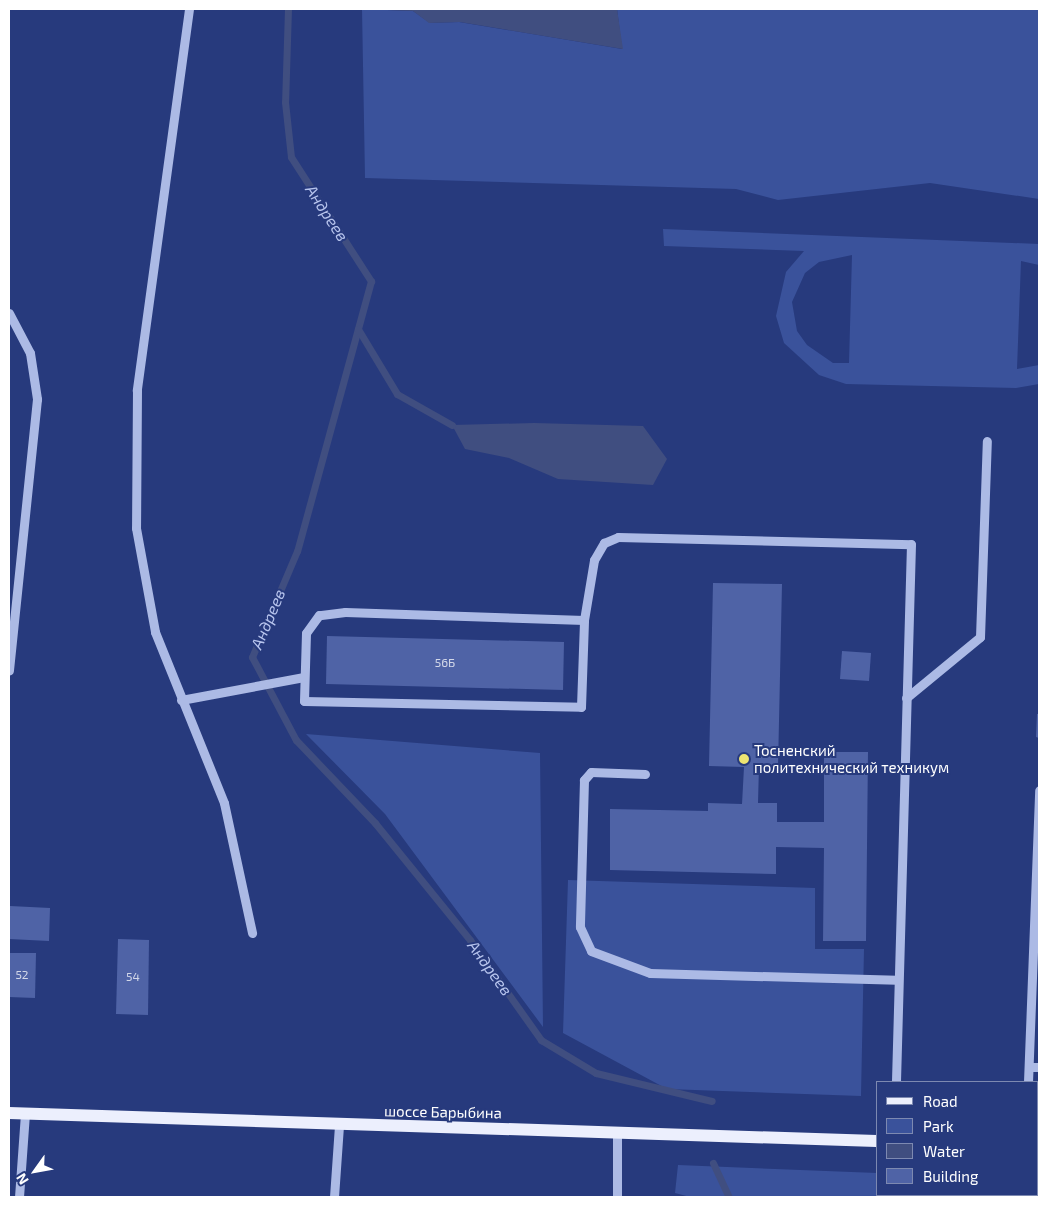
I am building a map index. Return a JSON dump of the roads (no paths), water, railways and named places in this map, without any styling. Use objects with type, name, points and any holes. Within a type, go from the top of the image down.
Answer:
[{"type":"main road","name":"шоссе Барыбина","points":[[9,1113],[339,1125],[617,1131],[876,1141]]},
{"type":"street","points":[[189,9],[153,260],[134,458],[143,586],[155,632],[224,803],[252,933]]},
{"type":"street","points":[[9,313],[30,353],[36,398],[9,671]]},
{"type":"street","points":[[906,698],[980,638],[988,441]]},
{"type":"street","points":[[584,620],[345,612],[319,615],[306,633],[304,701],[582,707],[584,620],[594,560],[604,543],[618,537],[911,544],[896,980],[896,1081]]},
{"type":"street","points":[[181,700],[304,676]]},
{"type":"street","points":[[645,774],[591,772],[584,780],[580,927],[591,951],[650,973],[896,980]]},
{"type":"street","points":[[1028,1081],[1039,790]]},
{"type":"street","points":[[1029,1067],[1039,1067]]},
{"type":"street","points":[[19,1197],[25,1114]]},
{"type":"street","points":[[334,1197],[339,1125]]},
{"type":"street","points":[[617,1131],[617,1197]]},
{"type":"water","points":[[362,9],[617,9],[623,49],[460,22],[429,23],[413,11]]},
{"type":"water","points":[[534,423],[643,426],[667,459],[653,485],[558,479],[509,458],[465,449],[452,425]]},
{"type":"waterway","name":"Андреев","points":[[288,9],[285,102],[291,157],[371,281],[297,551],[252,657],[296,740],[375,823],[470,940],[541,1040],[596,1073],[712,1101]]},
{"type":"waterway","points":[[358,329],[397,394],[452,425]]},
{"type":"waterway","name":"Андреев","points":[[713,1163],[729,1197]]},
{"type":"place","name":"Тосненский политехнический техникум","points":[[744,759]]}]
